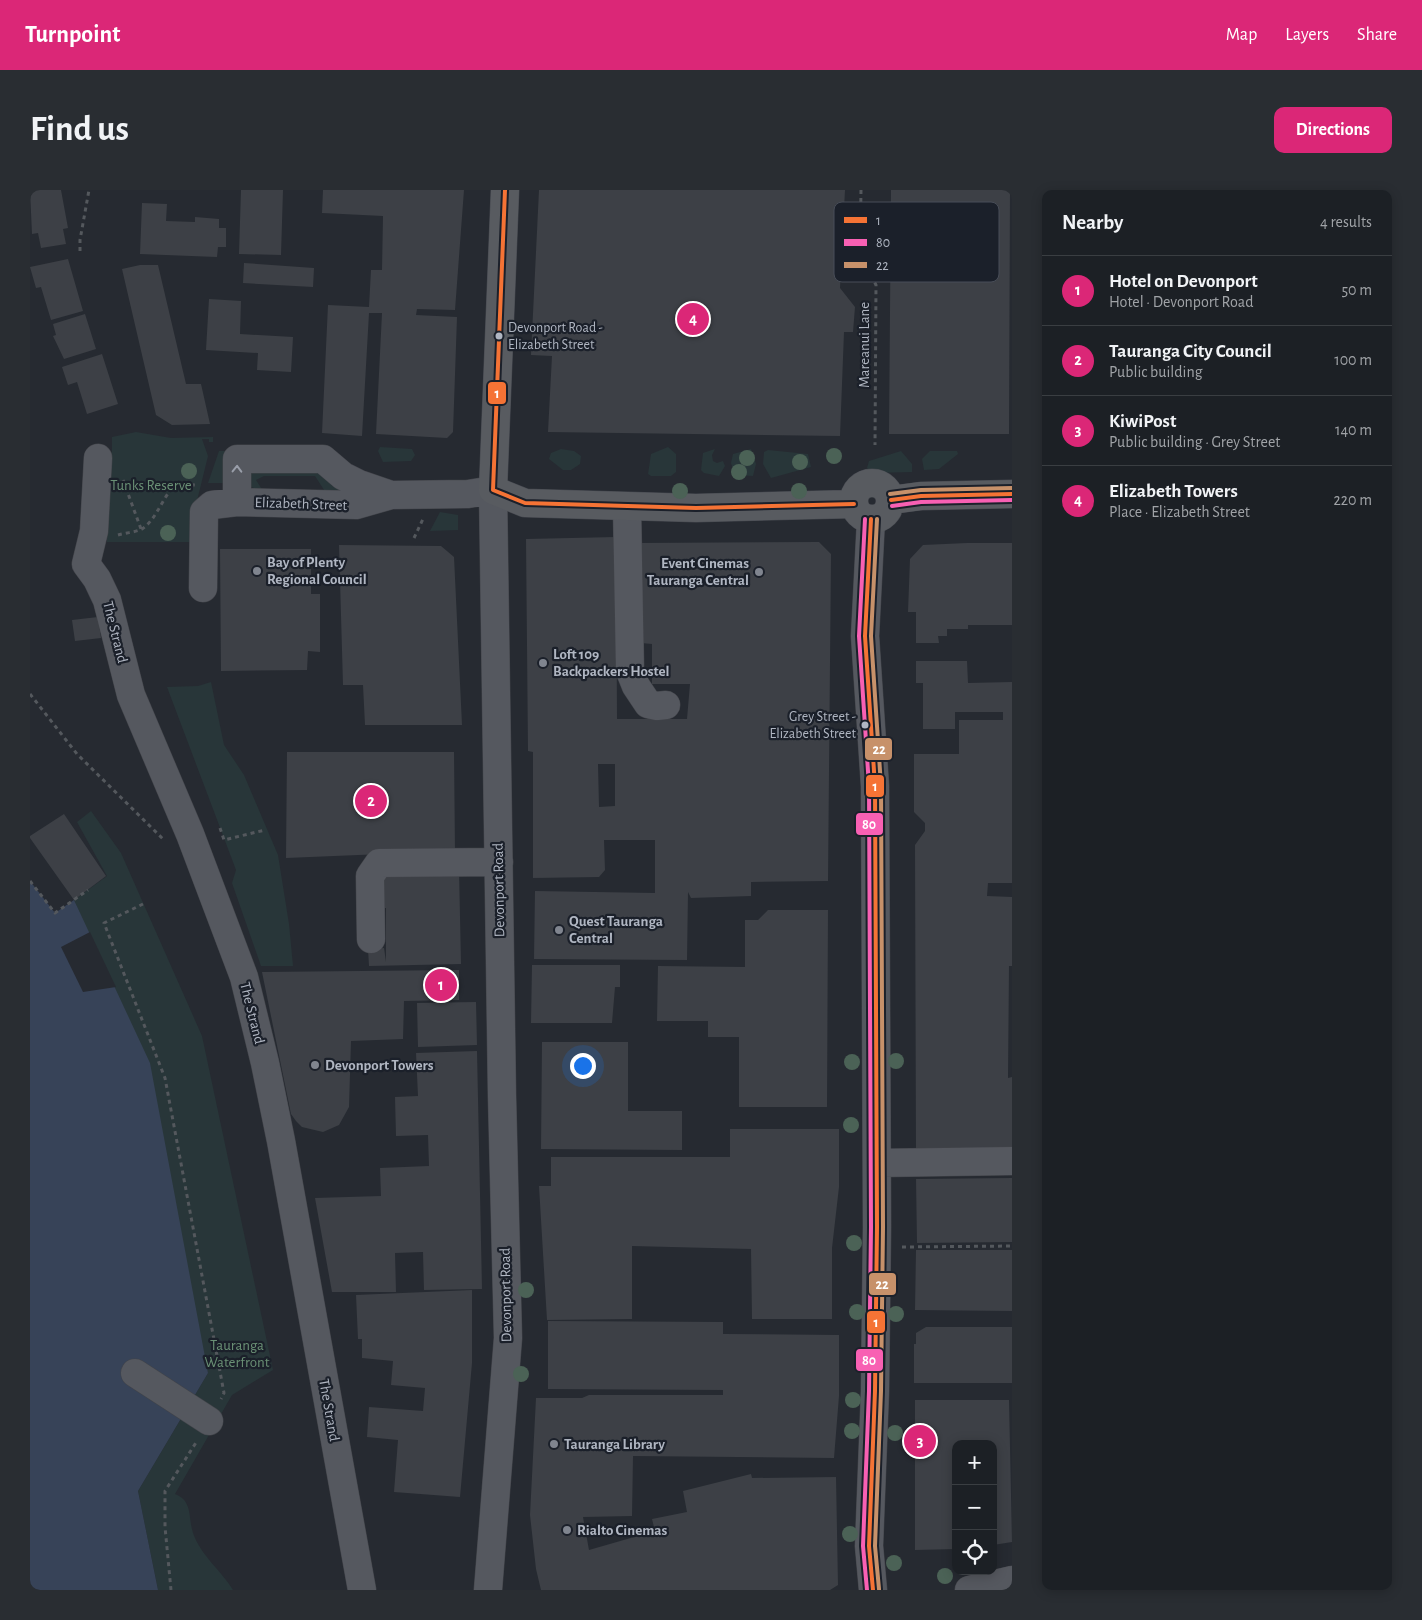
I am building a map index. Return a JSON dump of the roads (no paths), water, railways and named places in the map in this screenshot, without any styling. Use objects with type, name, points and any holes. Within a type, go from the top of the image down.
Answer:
[{"type":"main road","name":"Devonport Road","points":[[493,490],[505,190]]},
{"type":"main road","points":[[493,490],[525,503],[862,512],[855,493],[859,487],[870,482],[881,484],[886,488],[891,500],[922,496],[1012,494]]},
{"type":"street","name":"The Strand","points":[[98,458],[94,531],[86,564],[98,579],[107,600],[132,695],[193,842],[244,977],[265,1063],[281,1141],[362,1590]]},
{"type":"street","name":"Elizabeth Street","points":[[391,495],[359,484],[343,476],[323,459],[237,459],[237,494],[356,505],[391,495],[468,494],[493,490]]},
{"type":"street","name":"Devonport Road","points":[[488,1590],[508,1338],[493,490]]},
{"type":"street","points":[[203,588],[204,512],[212,505],[237,494]]},
{"type":"street","points":[[627,506],[630,671],[636,686],[648,704],[666,705]]},
{"type":"street","points":[[862,512],[865,636],[875,786],[877,1163],[875,1391],[868,1546],[873,1590]]},
{"type":"street","points":[[371,939],[370,876],[379,863],[499,862]]},
{"type":"street","points":[[877,1163],[1012,1161]]},
{"type":"street","points":[[135,1373],[209,1421]]},
{"type":"street","points":[[969,1590],[1012,1580]]},
{"type":"water","points":[[30,881],[55,913],[74,900],[150,1063],[208,1373],[138,1491],[158,1590],[30,1590]]},
{"type":"place","name":"Elizabeth Towers","points":[[693,319]]},
{"type":"place","name":"Devonport Road - Elizabeth Street","points":[[499,336]]},
{"type":"place","name":"Bay of Plenty Regional Council","points":[[257,571]]},
{"type":"place","name":"Event Cinemas Tauranga Central","points":[[759,572]]},
{"type":"place","name":"Loft 109 Backpackers Hostel","points":[[543,663]]},
{"type":"place","name":"Grey Street - Elizabeth Street","points":[[865,725]]},
{"type":"place","name":"Tauranga City Council","points":[[371,801]]},
{"type":"place","name":"Quest Tauranga Central","points":[[559,930]]},
{"type":"place","name":"Hotel on Devonport","points":[[441,985]]},
{"type":"place","name":"Devonport Towers","points":[[315,1065]]},
{"type":"place","name":"KiwiPost","points":[[920,1441]]},
{"type":"place","name":"Tauranga Library","points":[[554,1444]]},
{"type":"place","name":"Rialto Cinemas","points":[[567,1530]]},
{"type":"park label","name":"Tunks Reserve","points":[[151,485]]},
{"type":"park label","name":"Tauranga Waterfront","points":[[237,1354]]}]
